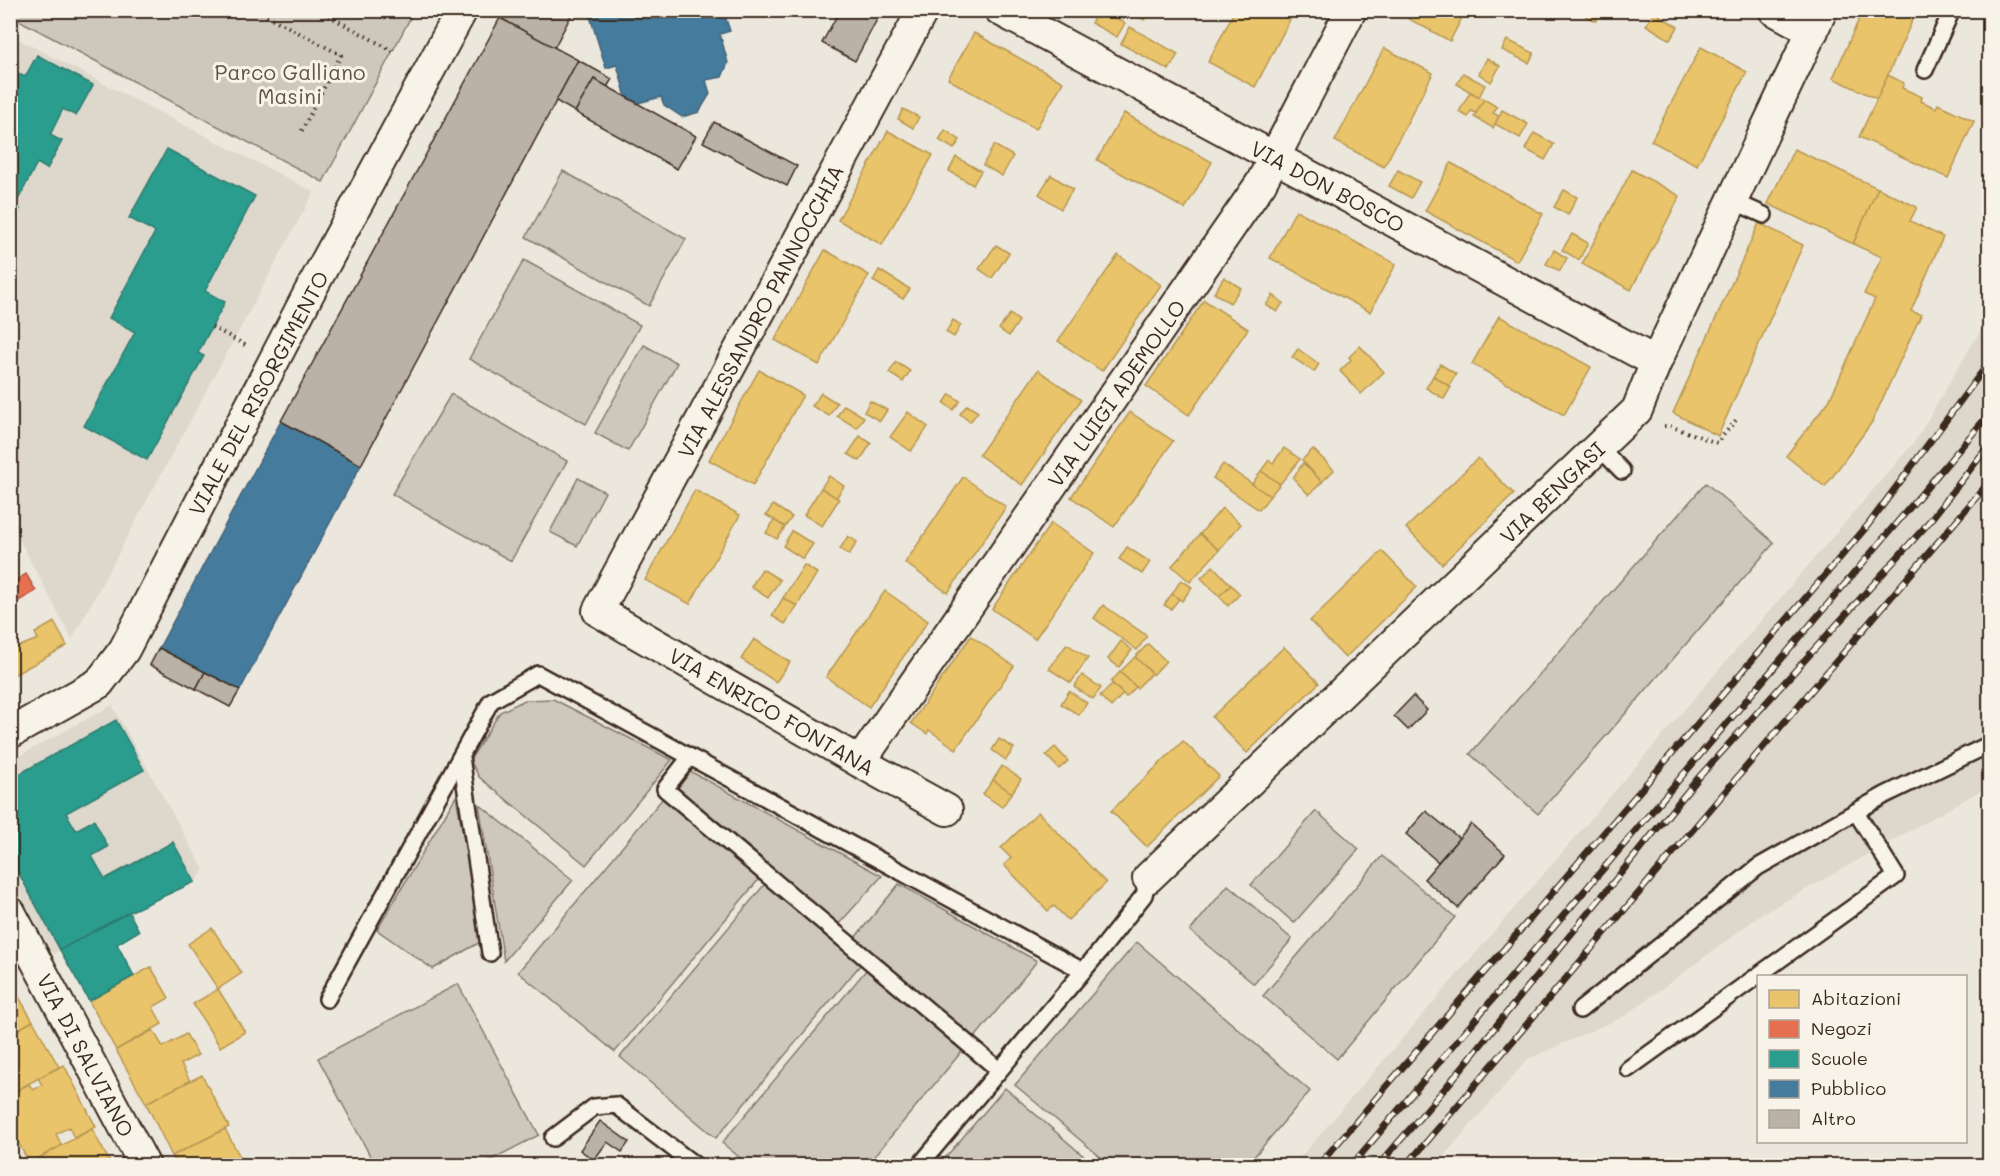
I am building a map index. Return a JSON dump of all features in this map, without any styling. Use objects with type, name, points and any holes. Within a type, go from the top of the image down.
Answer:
[{"type":"street","name":"VIALE DEL RISORGIMENTO","points":[[10,733],[91,688],[113,667],[124,650],[274,361],[462,10]]},
{"type":"street","name":"VIA ALESSANDRO PANNOCCHIA","points":[[598,611],[923,10]]},
{"type":"street","name":"VIA DON BOSCO","points":[[1000,10],[1656,362]]},
{"type":"street","name":"VIA LUIGI ADEMOLLO","points":[[860,762],[1261,183],[1351,10]]},
{"type":"street","points":[[1774,10],[1817,21]]},
{"type":"street","name":"VIA BENGASI","points":[[1148,878],[1637,410],[1656,362],[1817,21]]},
{"type":"street","name":"VIA ENRICO FONTANA","points":[[598,611],[947,810]]},
{"type":"street","name":"VIA DI SALVIANO","points":[[10,912],[145,1166]]},
{"type":"lane","points":[[1925,70],[1952,10]]},
{"type":"lane","points":[[1733,201],[1764,215]]},
{"type":"lane","points":[[1599,447],[1622,471]]},
{"type":"lane","points":[[327,999],[491,701],[538,674],[1083,970]]},
{"type":"lane","points":[[1580,1010],[1758,867],[1856,812],[1989,744]]},
{"type":"lane","points":[[461,757],[490,953]]},
{"type":"lane","points":[[690,757],[666,789],[999,1070]]},
{"type":"lane","points":[[1759,975],[1896,876],[1856,812]]},
{"type":"lane","points":[[919,1166],[1144,895],[1148,878]]},
{"type":"lane","points":[[1628,1069],[1757,976]]},
{"type":"lane","points":[[553,1138],[594,1107],[616,1105],[696,1166]]},
{"type":"path","points":[[256,10],[341,55],[300,134]]},
{"type":"path","points":[[318,10],[393,51]]},
{"type":"path","points":[[212,327],[274,361]]},
{"type":"path","points":[[1637,410],[1656,427],[1670,426],[1717,442],[1736,420]]},
{"type":"shaded area","points":[[10,35],[314,192],[72,639],[11,524]]},
{"type":"shaded area","points":[[1989,316],[1989,786],[1762,914],[1625,1016],[1528,1059],[1436,1165],[1293,1166],[1915,441]]},
{"type":"shaded area","points":[[112,705],[204,870],[195,882],[129,912],[53,954],[11,877],[10,761]]},
{"type":"green space","name":"Parco Galliano Masini","points":[[10,11],[414,11],[323,182],[11,16]]},
{"type":"green space","points":[[563,171],[686,239],[649,306],[526,237]]},
{"type":"green space","points":[[524,260],[640,325],[586,424],[469,359]]},
{"type":"green space","points":[[644,345],[677,363],[628,451],[595,433]]},
{"type":"green space","points":[[451,394],[567,461],[511,561],[392,494]]},
{"type":"green space","points":[[578,478],[605,492],[577,546],[550,532]]},
{"type":"green space","points":[[1706,483],[1774,543],[1538,814],[1470,754]]},
{"type":"green space","points":[[553,699],[672,760],[586,865],[479,777],[470,760],[500,712],[525,700]]},
{"type":"green space","points":[[688,770],[882,876],[838,925],[674,789]]},
{"type":"green space","points":[[456,796],[482,941],[433,969],[377,930]]},
{"type":"green space","points":[[663,798],[759,879],[615,1052],[518,972]]},
{"type":"green space","points":[[479,804],[573,880],[504,961]]},
{"type":"green space","points":[[1316,811],[1359,849],[1294,923],[1251,885]]},
{"type":"green space","points":[[1382,856],[1455,917],[1337,1059],[1263,996]]},
{"type":"green space","points":[[765,884],[861,964],[716,1138],[620,1057]]},
{"type":"green space","points":[[899,884],[1037,961],[973,1040],[854,939]]},
{"type":"green space","points":[[1228,885],[1292,939],[1254,984],[1190,931]]},
{"type":"green space","points":[[1137,942],[1310,1091],[1247,1165],[1110,1165],[1015,1085]]},
{"type":"green space","points":[[867,969],[963,1050],[867,1165],[749,1165],[722,1143]]},
{"type":"green space","points":[[458,984],[539,1135],[481,1165],[375,1165],[318,1058]]},
{"type":"green space","points":[[1005,1088],[1094,1165],[939,1165]]},
{"type":"building: Abitazioni","points":[[1098,10],[1125,23],[1117,37],[1091,23]]},
{"type":"building: Abitazioni","points":[[1135,10],[1149,10],[1144,20],[1133,13]]},
{"type":"building: Abitazioni","points":[[1235,10],[1295,10],[1255,87],[1208,62]]},
{"type":"building: Abitazioni","points":[[1408,10],[1466,10],[1450,41],[1405,17]]},
{"type":"building: Abitazioni","points":[[1588,10],[1601,10],[1596,21],[1585,16]]},
{"type":"building: Abitazioni","points":[[1863,10],[1917,10],[1877,99],[1833,78]]},
{"type":"building: Abitazioni","points":[[1654,12],[1678,27],[1670,40],[1646,25]]},
{"type":"building: Abitazioni","points":[[1130,27],[1178,54],[1169,70],[1121,44]]},
{"type":"building: Abitazioni","points":[[974,33],[1063,82],[1036,129],[948,79]]},
{"type":"building: Abitazioni","points":[[1507,40],[1534,53],[1529,63],[1502,50]]},
{"type":"building: Abitazioni","points":[[1701,47],[1747,72],[1697,165],[1651,141]]},
{"type":"building: Abitazioni","points":[[1384,48],[1433,73],[1384,167],[1335,141]]},
{"type":"building: Abitazioni","points":[[1487,58],[1500,66],[1491,82],[1479,74]]},
{"type":"building: Abitazioni","points":[[1463,73],[1485,85],[1479,97],[1457,84]]},
{"type":"building: Abitazioni","points":[[1888,75],[1904,83],[1902,88],[1922,97],[1921,101],[1936,108],[1938,104],[1974,121],[1948,178],[1859,137]]},
{"type":"building: Abitazioni","points":[[1470,92],[1484,99],[1476,113],[1471,111],[1468,117],[1459,112]]},
{"type":"building: Abitazioni","points":[[1484,99],[1497,107],[1493,113],[1499,116],[1493,128],[1474,117]]},
{"type":"building: Abitazioni","points":[[903,109],[919,117],[913,128],[898,119]]},
{"type":"building: Abitazioni","points":[[1502,110],[1528,124],[1520,138],[1495,124]]},
{"type":"building: Abitazioni","points":[[1124,113],[1212,162],[1185,209],[1097,160]]},
{"type":"building: Abitazioni","points":[[945,130],[960,140],[954,149],[939,140]]},
{"type":"building: Abitazioni","points":[[888,131],[933,155],[882,245],[838,220]]},
{"type":"building: Abitazioni","points":[[1534,133],[1554,144],[1545,160],[1525,149]]},
{"type":"building: Abitazioni","points":[[994,145],[1013,156],[1002,176],[983,165]]},
{"type":"building: Abitazioni","points":[[1794,149],[1878,188],[1853,244],[1768,204]]},
{"type":"building: Abitazioni","points":[[956,157],[981,171],[973,185],[949,171]]},
{"type":"building: Abitazioni","points":[[1451,163],[1543,214],[1517,261],[1425,211]]},
{"type":"building: Abitazioni","points":[[1398,170],[1420,182],[1411,198],[1389,186]]},
{"type":"building: Abitazioni","points":[[1632,170],[1680,196],[1631,290],[1582,264]]},
{"type":"building: Abitazioni","points":[[1051,175],[1073,189],[1061,209],[1039,194]]},
{"type":"building: Abitazioni","points":[[1878,188],[1917,207],[1910,221],[1943,237],[1911,311],[1921,315],[1872,422],[1825,487],[1786,456],[1829,401],[1875,299],[1864,294],[1882,257],[1853,244]]},
{"type":"building: Abitazioni","points":[[1564,190],[1577,197],[1568,215],[1554,207]]},
{"type":"building: Abitazioni","points":[[1296,210],[1396,264],[1370,312],[1270,258]]},
{"type":"building: Abitazioni","points":[[1759,223],[1803,245],[1718,436],[1673,413]]},
{"type":"building: Abitazioni","points":[[1572,234],[1588,243],[1579,260],[1562,250]]},
{"type":"building: Abitazioni","points":[[996,245],[1009,253],[992,278],[979,269]]},
{"type":"building: Abitazioni","points":[[825,250],[869,275],[819,365],[775,340]]},
{"type":"building: Abitazioni","points":[[1554,250],[1567,258],[1560,271],[1546,264]]},
{"type":"building: Abitazioni","points":[[1118,255],[1161,285],[1102,371],[1058,341]]},
{"type":"building: Abitazioni","points":[[879,270],[910,289],[903,299],[873,281]]},
{"type":"building: Abitazioni","points":[[1224,277],[1241,288],[1230,303],[1214,293]]},
{"type":"building: Abitazioni","points":[[1273,295],[1283,303],[1277,312],[1266,305]]},
{"type":"building: Abitazioni","points":[[1204,300],[1248,329],[1189,415],[1146,386]]},
{"type":"building: Abitazioni","points":[[1010,314],[1019,321],[1009,336],[999,329]]},
{"type":"building: Abitazioni","points":[[1499,316],[1591,367],[1564,415],[1472,364]]},
{"type":"building: Abitazioni","points":[[953,320],[961,325],[954,337],[946,332]]},
{"type":"building: Abitazioni","points":[[1360,346],[1384,372],[1361,394],[1340,371]]},
{"type":"building: Abitazioni","points":[[1298,349],[1319,364],[1314,372],[1292,357]]},
{"type":"building: Abitazioni","points":[[896,362],[910,371],[903,382],[889,373]]},
{"type":"building: Abitazioni","points":[[1440,364],[1456,374],[1449,386],[1433,376]]},
{"type":"building: Abitazioni","points":[[759,370],[803,395],[753,485],[709,460]]},
{"type":"building: Abitazioni","points":[[1038,370],[1081,400],[1022,485],[979,455]]},
{"type":"building: Abitazioni","points":[[1433,376],[1451,387],[1444,399],[1426,388]]},
{"type":"building: Abitazioni","points":[[821,393],[837,403],[829,416],[812,406]]},
{"type":"building: Abitazioni","points":[[950,394],[960,401],[953,410],[944,403]]},
{"type":"building: Abitazioni","points":[[870,401],[887,410],[880,421],[864,412]]},
{"type":"building: Abitazioni","points":[[844,405],[864,417],[857,428],[837,416]]},
{"type":"building: Abitazioni","points":[[967,405],[978,412],[970,422],[960,414]]},
{"type":"building: Abitazioni","points":[[908,412],[928,427],[911,451],[890,437]]},
{"type":"building: Abitazioni","points":[[1130,412],[1173,441],[1114,527],[1071,497]]},
{"type":"building: Abitazioni","points":[[860,436],[871,443],[860,461],[848,454]]},
{"type":"building: Abitazioni","points":[[1284,448],[1300,459],[1280,484],[1261,471],[1269,460],[1273,463]]},
{"type":"building: Abitazioni","points":[[1313,449],[1334,470],[1322,482],[1302,460]]},
{"type":"building: Abitazioni","points":[[1478,458],[1514,494],[1442,564],[1406,528]]},
{"type":"building: Abitazioni","points":[[1303,463],[1322,482],[1309,495],[1293,478]]},
{"type":"building: Abitazioni","points":[[1223,464],[1270,496],[1259,510],[1213,478]]},
{"type":"building: Abitazioni","points":[[1261,471],[1280,484],[1270,496],[1252,484]]},
{"type":"building: Abitazioni","points":[[829,476],[844,486],[836,498],[821,488]]},
{"type":"building: Abitazioni","points":[[963,477],[1006,507],[948,593],[905,563]]},
{"type":"building: Abitazioni","points":[[821,488],[839,499],[822,526],[804,515]]},
{"type":"building: Abitazioni","points":[[695,490],[740,515],[690,604],[645,580]]},
{"type":"building: Abitazioni","points":[[773,505],[792,517],[785,527],[766,515]]},
{"type":"building: Abitazioni","points":[[1222,508],[1241,524],[1219,550],[1200,534]]},
{"type":"building: Abitazioni","points":[[774,520],[785,527],[777,539],[766,533]]},
{"type":"building: Abitazioni","points":[[1051,523],[1094,553],[1035,639],[992,609]]},
{"type":"building: Abitazioni","points":[[792,531],[813,544],[803,559],[783,546]]},
{"type":"building: Abitazioni","points":[[1200,534],[1219,550],[1190,582],[1172,566]]},
{"type":"building: Abitazioni","points":[[848,536],[857,542],[849,555],[840,549]]},
{"type":"building: Abitazioni","points":[[1127,547],[1150,562],[1142,574],[1119,559]]},
{"type":"building: Abitazioni","points":[[1382,551],[1417,587],[1345,658],[1310,621]]},
{"type":"building: Abitazioni","points":[[804,565],[817,573],[797,606],[783,598]]},
{"type":"building: Abitazioni","points":[[1213,566],[1231,585],[1219,596],[1201,578]]},
{"type":"building: Abitazioni","points":[[762,569],[780,580],[768,598],[751,587]]},
{"type":"building: Abitazioni","points":[[1181,580],[1192,587],[1182,601],[1172,594]]},
{"type":"building: Abitazioni","points":[[1231,585],[1240,594],[1228,606],[1219,596]]},
{"type":"building: Abitazioni","points":[[885,591],[928,621],[869,707],[826,677]]},
{"type":"building: Abitazioni","points":[[1172,594],[1179,599],[1171,609],[1164,605]]},
{"type":"building: Abitazioni","points":[[783,598],[797,606],[785,624],[772,616]]},
{"type":"building: Abitazioni","points":[[1103,605],[1147,636],[1137,650],[1094,618]]},
{"type":"building: Abitazioni","points":[[54,622],[67,646],[10,677],[10,650],[38,639],[35,633]]},
{"type":"building: Abitazioni","points":[[971,636],[1014,666],[956,749],[929,730],[927,734],[911,723]]},
{"type":"building: Abitazioni","points":[[754,639],[790,662],[776,682],[741,659]]},
{"type":"building: Abitazioni","points":[[1121,641],[1132,650],[1119,667],[1108,659]]},
{"type":"building: Abitazioni","points":[[1067,644],[1088,658],[1071,683],[1049,669]]},
{"type":"building: Abitazioni","points":[[1148,644],[1166,661],[1153,675],[1135,657]]},
{"type":"building: Abitazioni","points":[[1284,647],[1319,683],[1247,753],[1212,717]]},
{"type":"building: Abitazioni","points":[[1135,657],[1152,673],[1137,688],[1120,672]]},
{"type":"building: Abitazioni","points":[[1120,672],[1136,687],[1126,697],[1111,682]]},
{"type":"building: Abitazioni","points":[[1082,675],[1101,688],[1093,699],[1074,687]]},
{"type":"building: Abitazioni","points":[[1112,684],[1123,694],[1111,707],[1100,696]]},
{"type":"building: Abitazioni","points":[[1069,691],[1087,703],[1079,715],[1061,704]]},
{"type":"building: Abitazioni","points":[[999,739],[1014,748],[1006,760],[992,750]]},
{"type":"building: Abitazioni","points":[[1183,741],[1219,776],[1147,847],[1111,811]]},
{"type":"building: Abitazioni","points":[[1055,747],[1068,761],[1059,769],[1046,755]]},
{"type":"building: Abitazioni","points":[[1002,766],[1021,779],[1012,793],[993,780]]},
{"type":"building: Abitazioni","points":[[993,780],[1012,793],[1002,807],[983,794]]},
{"type":"building: Abitazioni","points":[[1038,812],[1106,883],[1068,920],[1054,906],[1048,911],[1004,865],[1011,858],[1001,848]]},
{"type":"building: Abitazioni","points":[[212,928],[242,973],[218,989],[188,944]]},
{"type":"building: Abitazioni","points":[[151,967],[169,998],[153,1007],[162,1024],[116,1050],[89,1001]]},
{"type":"building: Abitazioni","points":[[10,982],[33,1021],[10,1034]]},
{"type":"building: Abitazioni","points":[[218,989],[245,1032],[220,1047],[193,1004]]},
{"type":"building: Abitazioni","points":[[33,1021],[59,1067],[10,1094],[10,1034]]},
{"type":"building: Abitazioni","points":[[153,1030],[163,1047],[186,1034],[198,1055],[181,1064],[190,1081],[146,1103],[116,1050]]},
{"type":"building: Abitazioni","points":[[64,1065],[96,1127],[74,1138],[69,1127],[56,1134],[62,1146],[29,1163],[10,1127],[10,1094],[29,1084],[33,1090],[42,1085],[38,1078]]},
{"type":"building: Abitazioni","points":[[202,1075],[229,1127],[172,1156],[146,1103]]},
{"type":"building: Abitazioni","points":[[92,1129],[112,1166],[47,1166],[42,1156]]},
{"type":"building: Abitazioni","points":[[225,1129],[245,1166],[178,1166],[172,1156]]},
{"type":"building: Negozi","points":[[26,574],[36,591],[10,606],[10,584]]},
{"type":"building: Scuole","points":[[37,55],[93,85],[76,116],[63,109],[50,135],[62,141],[47,169],[37,163],[15,206],[20,209],[10,226],[10,69],[25,77]]},
{"type":"building: Scuole","points":[[167,149],[255,196],[205,291],[225,302],[198,353],[204,356],[147,460],[84,426],[135,332],[109,318],[155,232],[129,218]]},
{"type":"building: Scuole","points":[[116,720],[144,770],[66,813],[76,830],[94,820],[108,847],[92,856],[105,879],[173,842],[195,882],[129,912],[60,950],[10,857],[10,779]]},
{"type":"building: Scuole","points":[[129,912],[139,931],[117,944],[134,976],[89,1001],[60,950]]},
{"type":"building: Pubblico","points":[[588,10],[723,10],[730,31],[720,34],[728,63],[722,77],[706,80],[710,94],[699,112],[682,117],[664,105],[661,97],[638,103],[626,97],[617,65],[606,68]]},
{"type":"building: Pubblico","points":[[281,421],[361,465],[240,690],[159,648]]},
{"type":"building: Altro","points":[[503,10],[574,10],[554,48],[500,18]]},
{"type":"building: Altro","points":[[840,10],[882,10],[855,61],[822,43]]},
{"type":"building: Altro","points":[[500,18],[578,60],[361,465],[281,421]]},
{"type":"building: Altro","points":[[578,60],[612,79],[607,87],[594,79],[575,112],[556,101]]},
{"type":"building: Altro","points":[[594,79],[696,136],[677,169],[575,112]]},
{"type":"building: Altro","points":[[714,122],[797,166],[787,186],[703,142]]},
{"type":"building: Altro","points":[[159,648],[205,672],[196,689],[150,665]]},
{"type":"building: Altro","points":[[205,672],[240,690],[230,707],[196,689]]},
{"type":"building: Altro","points":[[1413,696],[1427,710],[1408,730],[1394,716]]},
{"type":"building: Altro","points":[[1426,811],[1459,838],[1438,862],[1406,834]]},
{"type":"building: Altro","points":[[1471,824],[1505,854],[1458,908],[1424,879]]},
{"type":"building: Altro","points":[[600,1121],[629,1142],[622,1152],[607,1142],[594,1160],[580,1150]]},
{"type":"railway","points":[[1318,1166],[1868,525],[1990,361]]},
{"type":"railway","points":[[1351,1166],[1990,413]]},
{"type":"railway","points":[[1378,1166],[1447,1086],[1700,776],[1924,528],[1990,444]]},
{"type":"railway","points":[[1406,1166],[1990,481]]}]
